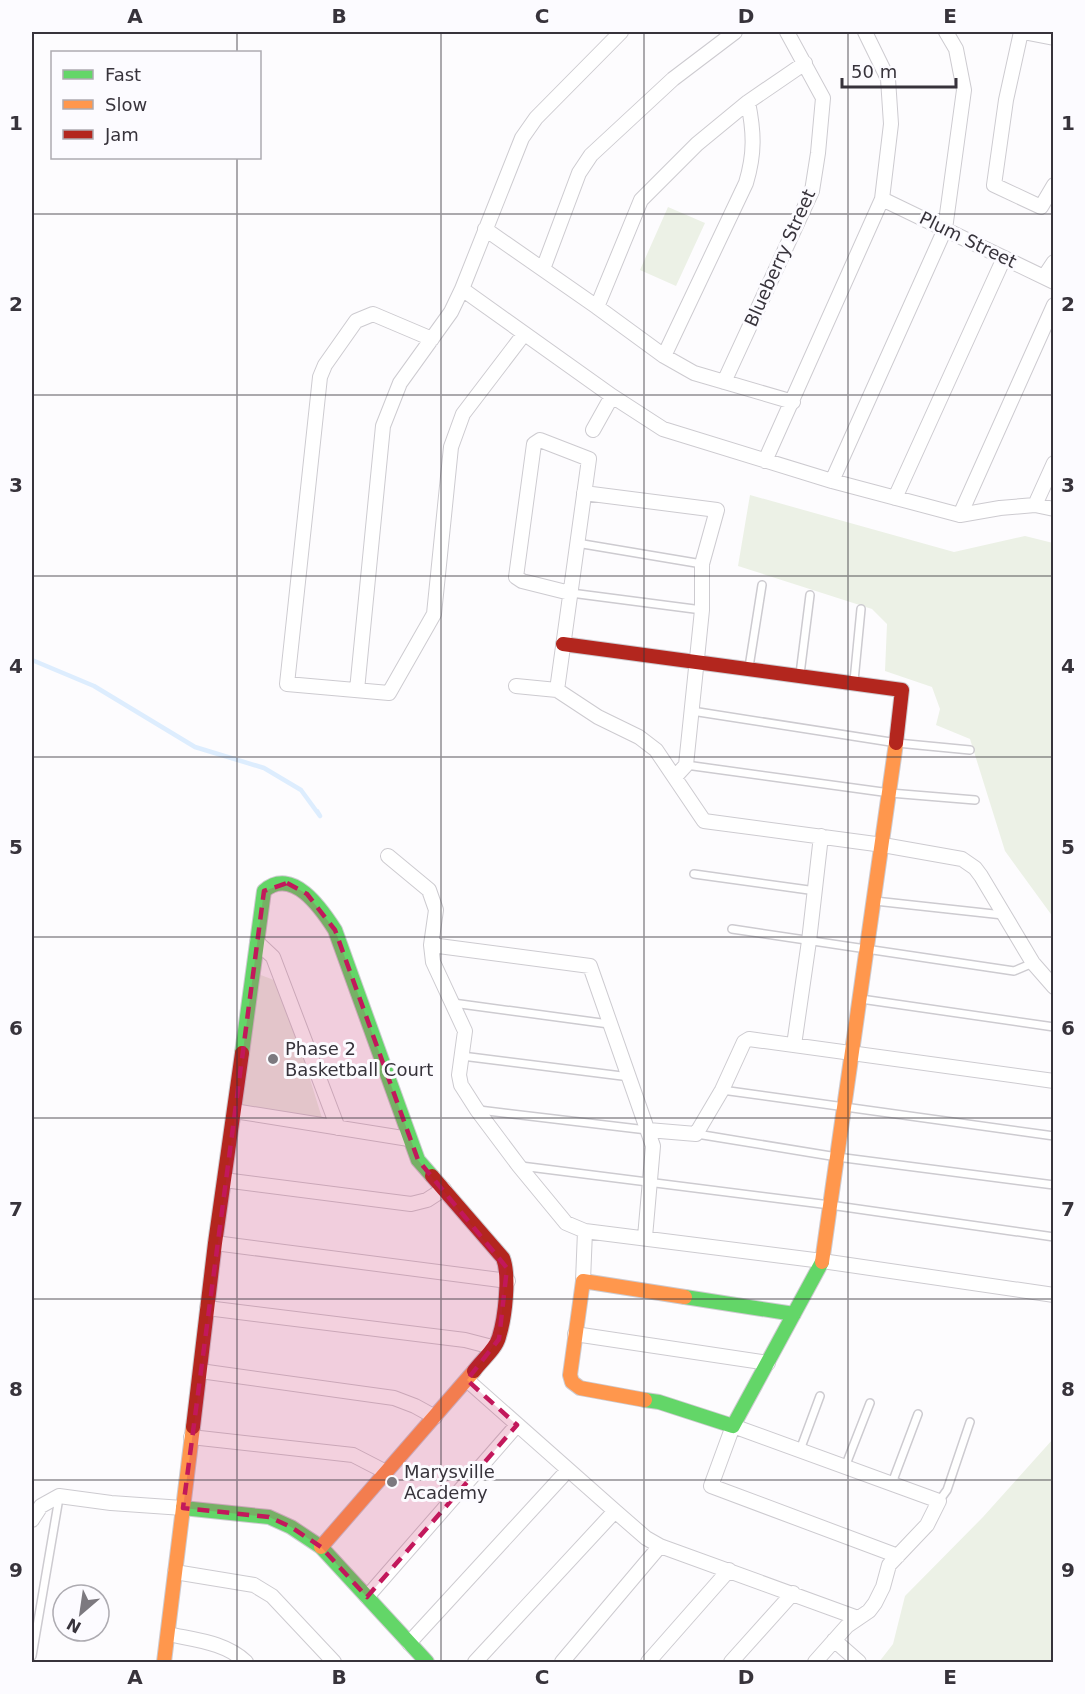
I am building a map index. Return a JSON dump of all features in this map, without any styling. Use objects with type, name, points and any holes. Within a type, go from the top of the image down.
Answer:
[{"type":"street","points":[[357,690],[383,426],[400,383],[451,312],[522,138],[536,118],[621,32]]},
{"type":"street","points":[[543,269],[579,173],[591,155],[673,79],[735,32]]},
{"type":"street","name":"Blueberry Street","points":[[724,382],[812,191],[823,98],[787,32]]},
{"type":"street","points":[[765,461],[882,199],[891,124],[888,79],[865,32]]},
{"type":"street","points":[[832,481],[945,229],[964,90],[956,49],[946,32]]},
{"type":"street","points":[[1053,38],[1022,32],[1006,100],[994,185],[1041,207],[1053,185]]},
{"type":"street","points":[[597,307],[641,200],[697,144],[748,102],[805,63]]},
{"type":"street","points":[[664,356],[746,183],[753,161],[752,126],[748,102]]},
{"type":"street","name":"Plum Street","points":[[882,199],[1049,279]]},
{"type":"street","points":[[485,229],[664,356],[694,373],[793,402]]},
{"type":"street","points":[[895,498],[1004,258]]},
{"type":"street","points":[[1049,279],[1053,262]]},
{"type":"street","points":[[462,289],[612,396],[663,429],[832,481],[960,515],[1000,508],[1035,506],[1053,509]]},
{"type":"street","points":[[960,515],[1053,305]]},
{"type":"street","points":[[432,339],[373,314],[356,321],[325,365],[320,377],[286,684],[388,693],[434,614],[451,447],[463,414],[524,334]]},
{"type":"street","points":[[593,430],[612,396]]},
{"type":"street","points":[[557,690],[589,459],[540,440],[534,444],[516,577],[522,581],[570,593]]},
{"type":"street","points":[[1035,506],[1053,463]]},
{"type":"street","points":[[584,493],[717,510],[702,564],[702,610],[686,765],[675,777]]},
{"type":"street","points":[[563,644],[902,690],[883,845],[822,1261],[733,1426],[711,1486],[898,1556]]},
{"type":"street","points":[[516,686],[557,690],[598,717],[639,737],[656,750],[704,821],[883,845],[962,859],[981,876],[1033,963],[1053,987]]},
{"type":"street","points":[[794,1045],[810,941],[821,836]]},
{"type":"street","points":[[388,856],[429,890],[436,910],[431,945],[434,962],[465,1031],[459,1075],[461,1085],[519,1166],[566,1223],[585,1231],[822,1261],[1053,1295]]},
{"type":"street","points":[[164,1662],[215,1243],[264,891],[274,884],[287,883],[307,894],[324,912],[335,930],[418,1160],[503,1258],[508,1281],[499,1339],[467,1380],[321,1547]]},
{"type":"street","points":[[256,942],[273,957],[338,1128]]},
{"type":"street","points":[[431,945],[590,966],[653,1146],[645,1237]]},
{"type":"street","points":[[648,1130],[696,1134],[722,1090],[744,1042],[749,1039],[1053,1081]]},
{"type":"street","points":[[234,1111],[409,1139]]},
{"type":"street","points":[[224,1180],[411,1204],[427,1200],[444,1189]]},
{"type":"street","points":[[585,1231],[583,1281],[570,1375],[572,1382],[580,1388],[659,1402],[733,1426],[939,1501],[927,1525],[889,1565],[883,1587],[869,1611],[834,1640],[815,1662]]},
{"type":"street","points":[[215,1243],[508,1281]]},
{"type":"street","points":[[583,1281],[794,1314]]},
{"type":"street","points":[[207,1308],[465,1340],[492,1347]]},
{"type":"street","points":[[575,1334],[768,1363]]},
{"type":"street","points":[[200,1371],[394,1398],[435,1417]]},
{"type":"street","points":[[467,1380],[646,1538],[660,1546],[858,1618]]},
{"type":"street","points":[[367,1597],[518,1425]]},
{"type":"street","points":[[191,1437],[353,1455],[386,1472]]},
{"type":"street","points":[[409,1643],[568,1470]]},
{"type":"street","points":[[32,1520],[36,1502],[59,1496],[269,1517],[291,1527],[321,1547],[427,1662]]},
{"type":"street","points":[[475,1662],[615,1511]]},
{"type":"street","points":[[562,1662],[660,1546]]},
{"type":"street","points":[[648,1662],[729,1570]]},
{"type":"street","points":[[175,1572],[254,1585],[263,1590],[272,1596],[334,1662]]},
{"type":"street","points":[[731,1662],[793,1593]]},
{"type":"street","points":[[168,1634],[223,1646],[246,1662]]},
{"type":"street","points":[[834,1640],[859,1662]]},
{"type":"lane","points":[[577,543],[702,564]]},
{"type":"lane","points":[[749,670],[762,585]]},
{"type":"lane","points":[[570,593],[702,610]]},
{"type":"lane","points":[[799,676],[810,595]]},
{"type":"lane","points":[[853,684],[861,609]]},
{"type":"lane","points":[[692,711],[897,743],[970,750]]},
{"type":"lane","points":[[686,765],[890,793],[975,800]]},
{"type":"lane","points":[[694,874],[816,891]]},
{"type":"lane","points":[[875,901],[1003,915]]},
{"type":"lane","points":[[732,929],[1014,971],[1033,963]]},
{"type":"lane","points":[[861,999],[1053,1027]]},
{"type":"lane","points":[[453,1003],[612,1024]]},
{"type":"lane","points":[[462,1056],[630,1077]]},
{"type":"lane","points":[[722,1090],[1053,1136]]},
{"type":"lane","points":[[477,1110],[648,1130]]},
{"type":"lane","points":[[696,1134],[837,1157],[1053,1185]]},
{"type":"lane","points":[[519,1166],[830,1205],[1053,1237]]},
{"type":"lane","points":[[800,1450],[820,1396]]},
{"type":"lane","points":[[845,1467],[870,1403]]},
{"type":"lane","points":[[892,1483],[918,1414]]},
{"type":"lane","points":[[939,1501],[947,1490],[970,1422]]},
{"type":"lane","points":[[32,1656],[59,1496]]},
{"type":"highlighted area","points":[[287,883],[307,894],[335,930],[418,1160],[507,1268],[499,1339],[467,1380],[517,1425],[367,1597],[321,1547],[291,1527],[269,1517],[183,1508],[264,891]]},
{"type":"shaded area","points":[[668,207],[705,223],[676,286],[640,270]]},
{"type":"shaded area","points":[[750,495],[954,552],[1025,536],[1053,543],[1053,917],[1005,851],[970,739],[936,725],[940,709],[932,687],[885,671],[887,624],[872,609],[738,566]]},
{"type":"shaded area","points":[[258,974],[274,980],[297,1037],[322,1118],[242,1107]]},
{"type":"shaded area","points":[[1053,1439],[1053,1662],[879,1662],[893,1644],[905,1596],[983,1517]]},
{"type":"waterway","points":[[32,660],[94,686],[195,747],[264,768],[301,790],[320,816],[317,811]]},
{"type":"traffic: fast","points":[[242,1053],[264,891],[285,883],[305,893],[314,901],[335,930],[418,1160],[432,1176]]},
{"type":"traffic: fast","points":[[645,1400],[659,1402],[733,1426],[822,1262]]},
{"type":"traffic: fast","points":[[685,1297],[794,1314]]},
{"type":"traffic: fast","points":[[183,1508],[269,1517],[291,1527],[321,1547],[427,1662]]},
{"type":"traffic: slow","points":[[822,1262],[896,743]]},
{"type":"traffic: slow","points":[[645,1400],[580,1388],[572,1382],[570,1375],[583,1281],[685,1297]]},
{"type":"traffic: slow","points":[[321,1547],[474,1371]]},
{"type":"traffic: slow","points":[[164,1662],[193,1427]]},
{"type":"traffic: jam","points":[[563,644],[902,690],[896,743]]},
{"type":"traffic: jam","points":[[193,1427],[215,1243],[242,1053]]},
{"type":"traffic: jam","points":[[432,1176],[503,1258],[505,1266],[506,1297],[499,1337],[492,1350],[474,1371]]},
{"type":"place","name":"Phase 2 Basketball Court","points":[[273,1059]]},
{"type":"place","name":"Marysville Academy","points":[[392,1482]]}]
